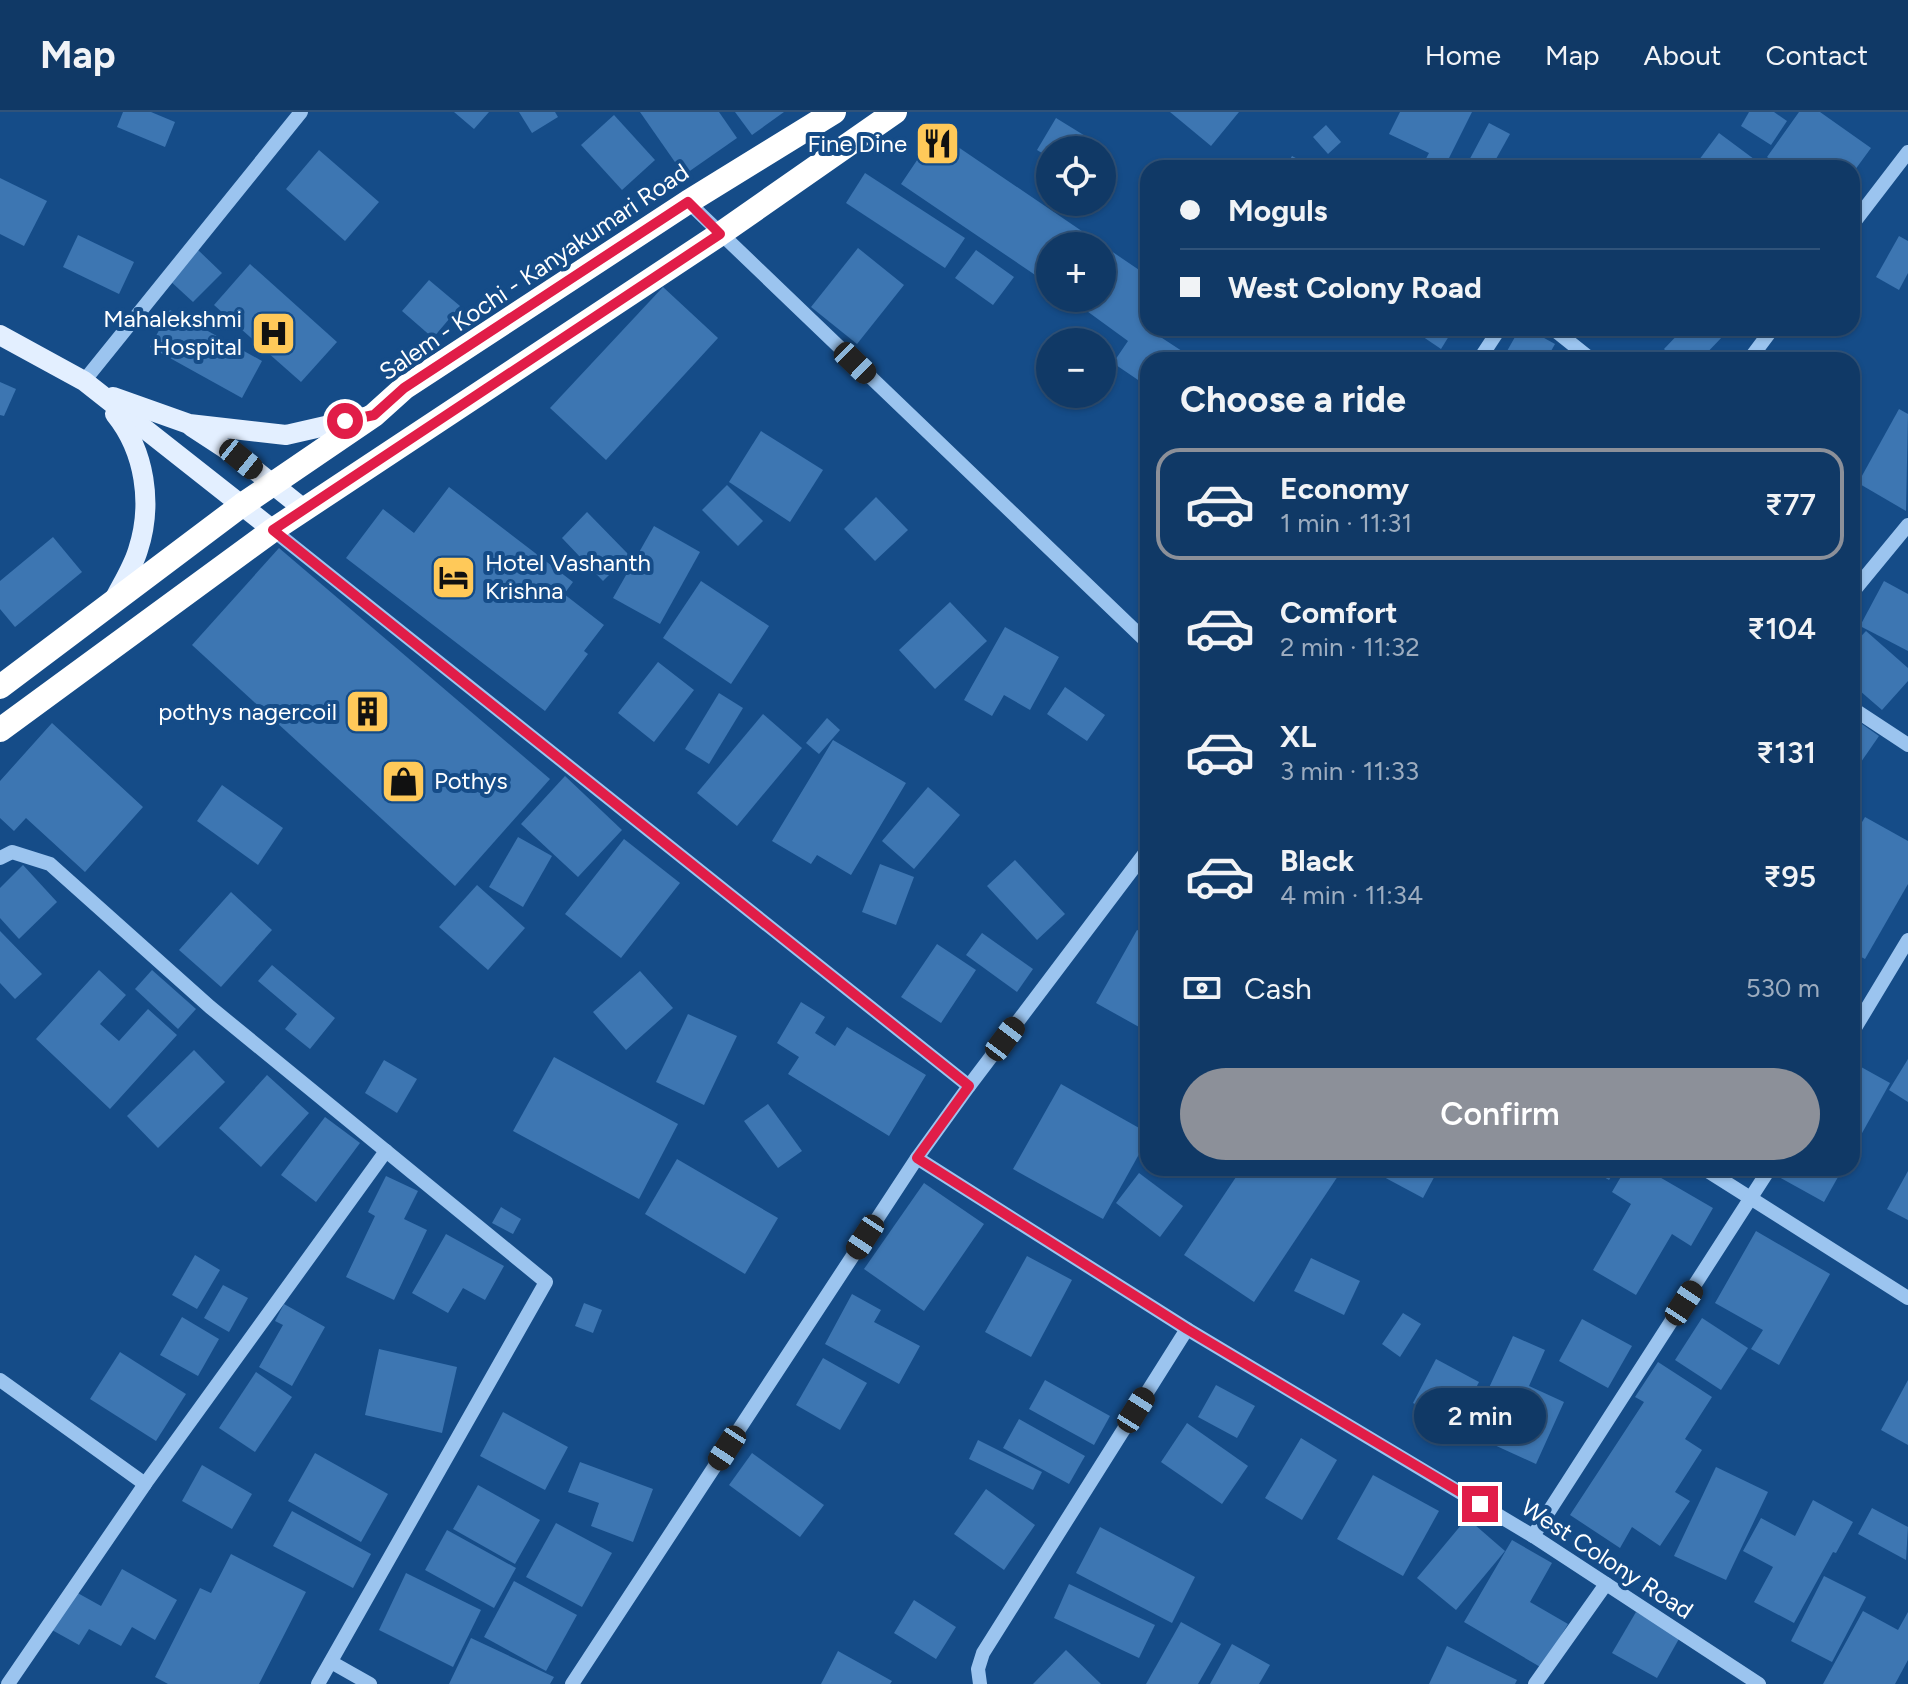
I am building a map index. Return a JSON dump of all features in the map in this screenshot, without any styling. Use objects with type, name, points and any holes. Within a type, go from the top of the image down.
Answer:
[{"type":"highway","name":"Salem - Kochi - Kanyakumari Road","points":[[0,687],[242,505],[374,415],[404,388],[688,202],[834,112]]},
{"type":"highway","points":[[0,730],[273,530],[720,234],[895,112]]},
{"type":"main road","points":[[0,335],[89,385],[189,424],[241,459],[305,510]]},
{"type":"main road","points":[[89,385],[273,530]]},
{"type":"main road","points":[[89,385],[134,441],[143,470],[144,524],[139,547],[111,604]]},
{"type":"main road","points":[[189,424],[286,435],[374,415]]},
{"type":"street","points":[[89,385],[301,112]]},
{"type":"street","points":[[1860,215],[1908,152]]},
{"type":"street","points":[[688,202],[1140,635]]},
{"type":"street","points":[[1562,336],[1582,352]]},
{"type":"street","points":[[1860,583],[1908,525]]},
{"type":"street","points":[[273,530],[969,1086]]},
{"type":"street","points":[[1860,713],[1908,745]]},
{"type":"street","points":[[0,858],[12,852],[50,864],[210,1007],[546,1282],[318,1684]]},
{"type":"street","points":[[572,1684],[917,1158],[1140,860]]},
{"type":"street","points":[[1860,1020],[1908,940]]},
{"type":"street","points":[[8,1684],[145,1484],[386,1151]]},
{"type":"street","name":"West Colony Road","points":[[917,1158],[1187,1329],[1533,1536],[1759,1684]]},
{"type":"street","points":[[1715,1176],[1908,1298]]},
{"type":"street","points":[[1533,1536],[1765,1176]]},
{"type":"street","points":[[980,1684],[978,1669],[983,1653],[1187,1329]]},
{"type":"street","points":[[0,1380],[145,1484]]},
{"type":"street","points":[[1535,1684],[1606,1584]]},
{"type":"street","points":[[331,1662],[370,1684]]},
{"type":"building","points":[[123,112],[151,112],[175,122],[165,147],[117,127]]},
{"type":"building","points":[[454,112],[489,112],[474,129]]},
{"type":"building","points":[[519,112],[555,112],[558,117],[532,133]]},
{"type":"building","points":[[640,112],[719,112],[737,138],[684,175]]},
{"type":"building","points":[[735,112],[784,112],[752,135]]},
{"type":"building","points":[[1170,112],[1239,112],[1211,146]]},
{"type":"building","points":[[1400,112],[1472,112],[1448,160],[1425,160],[1429,153],[1389,134]]},
{"type":"building","points":[[1749,112],[1774,112],[1787,121],[1771,145],[1741,126]]},
{"type":"building","points":[[1799,112],[1820,112],[1871,148],[1860,163],[1860,160],[1771,160],[1767,157]]},
{"type":"building","points":[[614,115],[655,160],[622,190],[581,145]]},
{"type":"building","points":[[1056,118],[1085,136],[1045,136]]},
{"type":"building","points":[[1489,123],[1510,134],[1495,160],[1469,160]]},
{"type":"building","points":[[1326,125],[1341,142],[1328,154],[1313,137]]},
{"type":"building","points":[[936,132],[1036,200],[1036,216],[1060,216],[1083,232],[1036,232],[1036,276],[901,184]]},
{"type":"building","points":[[1719,133],[1755,160],[1699,160]]},
{"type":"building","points":[[319,150],[379,202],[345,241],[286,189]]},
{"type":"building","points":[[865,173],[965,238],[945,268],[846,203]]},
{"type":"building","points":[[0,178],[47,201],[24,246],[0,234]]},
{"type":"building","points":[[78,235],[134,262],[119,294],[63,267]]},
{"type":"building","points":[[1899,236],[1908,241],[1908,273],[1899,290],[1876,277]]},
{"type":"building","points":[[858,248],[904,285],[857,344],[811,307]]},
{"type":"building","points":[[197,249],[222,273],[193,302],[168,279]]},
{"type":"building","points":[[976,250],[1014,277],[993,305],[955,278]]},
{"type":"building","points":[[1116,254],[1140,271],[1140,336],[1159,336],[1183,352],[1140,352],[1140,381],[1116,365],[1116,359],[1128,341],[1116,332],[1116,328],[1110,328],[1088,312],[1116,312]]},
{"type":"building","points":[[250,264],[337,342],[301,382],[214,305]]},
{"type":"building","points":[[429,280],[460,306],[433,338],[402,311]]},
{"type":"building","points":[[663,287],[718,338],[606,460],[550,408]]},
{"type":"building","points":[[170,310],[262,361],[242,398],[150,347]]},
{"type":"building","points":[[1422,336],[1449,336],[1441,349]]},
{"type":"building","points":[[1516,336],[1540,336],[1555,344],[1550,352],[1506,352]]},
{"type":"building","points":[[1676,336],[1723,336],[1708,352],[1667,352],[1664,349]]},
{"type":"building","points":[[0,382],[16,389],[4,416],[0,415]]},
{"type":"building","points":[[1899,409],[1908,414],[1906,511],[1860,484]]},
{"type":"building","points":[[761,431],[823,470],[790,522],[729,482]]},
{"type":"building","points":[[727,485],[763,521],[738,546],[702,510]]},
{"type":"building","points":[[449,487],[573,582],[564,594],[604,625],[584,651],[588,654],[545,711],[346,558],[383,509],[414,533]]},
{"type":"building","points":[[876,497],[908,530],[875,561],[844,529]]},
{"type":"building","points":[[587,512],[629,555],[603,581],[562,538]]},
{"type":"building","points":[[654,526],[700,552],[660,624],[613,598]]},
{"type":"building","points":[[53,537],[82,572],[15,627],[0,609],[0,581]]},
{"type":"building","name":"pothys nagercoil","points":[[279,548],[550,779],[455,886],[192,645]]},
{"type":"building","points":[[701,581],[769,626],[731,684],[663,638]]},
{"type":"building","points":[[1884,581],[1908,594],[1908,651],[1860,626]]},
{"type":"building","points":[[950,602],[987,641],[935,689],[899,650]]},
{"type":"building","points":[[1005,627],[1059,657],[1030,710],[1004,695],[992,716],[964,700]]},
{"type":"building","points":[[1866,631],[1908,668],[1908,681],[1882,710],[1860,691],[1860,637]]},
{"type":"building","points":[[658,662],[694,690],[654,742],[618,713]]},
{"type":"building","points":[[1065,687],[1105,715],[1087,741],[1047,714]]},
{"type":"building","points":[[719,693],[743,708],[709,764],[685,749]]},
{"type":"building","points":[[763,714],[802,748],[737,826],[697,793]]},
{"type":"building","points":[[827,718],[840,730],[819,754],[806,743]]},
{"type":"building","points":[[52,723],[143,807],[85,872],[26,818],[14,831],[0,818],[0,781]]},
{"type":"building","points":[[1860,723],[1879,736],[1860,763]]},
{"type":"building","points":[[833,740],[906,783],[851,875],[817,855],[811,864],[772,841]]},
{"type":"building","points":[[565,776],[622,830],[578,877],[521,824]]},
{"type":"building","points":[[222,785],[283,828],[258,865],[197,821]]},
{"type":"building","points":[[928,787],[960,815],[914,869],[882,841]]},
{"type":"building","points":[[1865,817],[1908,841],[1908,884],[1865,959],[1860,956],[1860,825]]},
{"type":"building","points":[[518,837],[552,856],[523,907],[489,887]]},
{"type":"building","points":[[624,839],[680,883],[621,958],[565,914]]},
{"type":"building","points":[[1015,860],[1065,914],[1037,940],[987,886]]},
{"type":"building","points":[[880,864],[914,877],[896,925],[862,912]]},
{"type":"building","points":[[23,865],[57,902],[19,939],[0,918],[0,888]]},
{"type":"building","points":[[477,885],[525,928],[488,970],[439,927]]},
{"type":"building","points":[[231,892],[272,930],[221,987],[179,950]]},
{"type":"building","points":[[1137,930],[1140,931],[1140,1028],[1096,1003]]},
{"type":"building","points":[[0,931],[42,974],[15,999],[0,983]]},
{"type":"building","points":[[982,933],[1033,969],[1017,992],[966,955]]},
{"type":"building","points":[[937,944],[976,970],[941,1023],[901,997]]},
{"type":"building","points":[[272,965],[335,1018],[310,1049],[285,1029],[297,1014],[258,981]]},
{"type":"building","points":[[99,970],[126,995],[100,1024],[119,1041],[148,1009],[177,1035],[110,1109],[36,1039]]},
{"type":"building","points":[[152,970],[196,1009],[178,1029],[135,989]]},
{"type":"building","points":[[640,971],[673,1008],[626,1050],[593,1012]]},
{"type":"building","points":[[801,1002],[825,1017],[815,1033],[835,1046],[847,1027],[926,1075],[889,1136],[788,1074],[799,1057],[777,1043]]},
{"type":"building","points":[[688,1014],[737,1036],[704,1105],[656,1082]]},
{"type":"building","points":[[194,1050],[225,1082],[158,1148],[127,1116]]},
{"type":"building","points":[[554,1057],[678,1124],[639,1199],[513,1131]]},
{"type":"building","points":[[1908,1059],[1908,1102],[1889,1090]]},
{"type":"building","points":[[384,1060],[417,1079],[397,1113],[365,1093]]},
{"type":"building","points":[[1860,1066],[1890,1083],[1860,1137]]},
{"type":"building","points":[[267,1075],[309,1113],[261,1167],[219,1128]]},
{"type":"building","points":[[1061,1084],[1140,1128],[1140,1152],[1103,1219],[1013,1169]]},
{"type":"building","points":[[768,1104],[802,1151],[778,1168],[744,1121]]},
{"type":"building","points":[[325,1117],[360,1143],[316,1202],[281,1175]]},
{"type":"building","points":[[677,1159],[778,1218],[745,1274],[645,1214]]},
{"type":"building","points":[[1908,1171],[1908,1220],[1887,1209]]},
{"type":"building","points":[[1139,1173],[1183,1206],[1160,1237],[1116,1203]]},
{"type":"building","points":[[386,1176],[418,1191],[404,1219],[427,1230],[394,1300],[346,1277],[375,1216],[368,1212]]},
{"type":"building","points":[[1237,1176],[1338,1176],[1254,1302],[1184,1255]]},
{"type":"building","points":[[1382,1176],[1435,1176],[1423,1198]]},
{"type":"building","points":[[1621,1176],[1658,1176],[1713,1208],[1691,1246],[1672,1234],[1636,1295],[1593,1270],[1631,1204],[1612,1192]]},
{"type":"building","points":[[1777,1176],[1839,1176],[1824,1202]]},
{"type":"building","points":[[924,1183],[984,1224],[924,1311],[864,1269]]},
{"type":"building","points":[[501,1207],[521,1219],[513,1234],[492,1223]]},
{"type":"building","points":[[1756,1231],[1830,1274],[1779,1365],[1751,1349],[1763,1330],[1715,1303]]},
{"type":"building","points":[[446,1234],[504,1266],[485,1300],[463,1288],[448,1313],[412,1293]]},
{"type":"building","points":[[195,1255],[220,1270],[197,1309],[172,1295]]},
{"type":"building","points":[[1027,1256],[1072,1280],[1031,1357],[985,1332]]},
{"type":"building","points":[[1311,1258],[1360,1281],[1344,1315],[1294,1291]]},
{"type":"building","points":[[223,1285],[248,1298],[229,1332],[204,1318]]},
{"type":"building","points":[[852,1294],[881,1310],[874,1322],[920,1346],[899,1384],[825,1344]]},
{"type":"building","points":[[584,1303],[602,1310],[593,1333],[575,1326]]},
{"type":"building","points":[[284,1304],[325,1327],[292,1386],[259,1367],[283,1325],[275,1321]]},
{"type":"building","points":[[1403,1313],[1421,1324],[1400,1357],[1382,1344]]},
{"type":"building","points":[[182,1317],[219,1339],[198,1376],[160,1355]]},
{"type":"building","points":[[1702,1318],[1748,1348],[1721,1390],[1675,1360]]},
{"type":"building","points":[[1582,1319],[1632,1346],[1608,1388],[1559,1361]]},
{"type":"building","points":[[1513,1336],[1545,1350],[1529,1386],[1564,1402],[1536,1464],[1468,1433]]},
{"type":"building","points":[[379,1349],[457,1367],[442,1433],[365,1415]]},
{"type":"building","points":[[120,1352],[186,1394],[156,1441],[90,1399]]},
{"type":"building","points":[[823,1358],[867,1383],[840,1430],[796,1405]]},
{"type":"building","points":[[1436,1359],[1479,1382],[1456,1426],[1413,1403]]},
{"type":"building","points":[[1658,1362],[1712,1397],[1685,1439],[1702,1450],[1675,1492],[1690,1501],[1660,1546],[1632,1527],[1620,1548],[1570,1515],[1644,1402],[1635,1397]]},
{"type":"building","points":[[256,1372],[292,1397],[255,1452],[219,1428]]},
{"type":"building","points":[[1045,1380],[1110,1416],[1094,1445],[1029,1409]]},
{"type":"building","points":[[1908,1380],[1908,1445],[1881,1430]]},
{"type":"building","points":[[1216,1385],[1255,1406],[1237,1438],[1198,1417]]},
{"type":"building","points":[[503,1412],[568,1447],[545,1490],[480,1456]]},
{"type":"building","points":[[1019,1419],[1085,1456],[1069,1484],[1003,1448]]},
{"type":"building","points":[[1187,1423],[1248,1466],[1222,1504],[1161,1462]]},
{"type":"building","points":[[1301,1438],[1337,1460],[1302,1520],[1265,1498]]},
{"type":"building","points":[[978,1440],[1042,1472],[1033,1490],[969,1459]]},
{"type":"building","points":[[315,1453],[388,1494],[361,1542],[288,1501]]},
{"type":"building","points":[[752,1453],[824,1505],[800,1537],[729,1485]]},
{"type":"building","points":[[580,1462],[653,1489],[633,1542],[591,1526],[599,1503],[568,1492]]},
{"type":"building","points":[[202,1465],[252,1494],[232,1529],[182,1501]]},
{"type":"building","points":[[1716,1467],[1768,1492],[1726,1580],[1674,1556]]},
{"type":"building","points":[[1373,1475],[1439,1511],[1403,1576],[1337,1539]]},
{"type":"building","points":[[478,1485],[540,1520],[515,1564],[453,1529]]},
{"type":"building","points":[[986,1489],[1035,1525],[1004,1570],[954,1534]]},
{"type":"building","points":[[1813,1500],[1853,1522],[1794,1623],[1754,1602],[1773,1567],[1743,1551],[1761,1518],[1795,1536]]},
{"type":"building","points":[[1872,1508],[1908,1527],[1906,1560],[1858,1534]]},
{"type":"building","points":[[292,1511],[371,1554],[353,1588],[273,1546]]},
{"type":"building","points":[[1467,1518],[1505,1551],[1456,1610],[1417,1578]]},
{"type":"building","points":[[556,1523],[612,1553],[582,1607],[526,1577]]},
{"type":"building","points":[[1100,1527],[1195,1577],[1172,1623],[1076,1573]]},
{"type":"building","points":[[447,1530],[516,1568],[494,1608],[425,1570]]},
{"type":"building","points":[[1512,1540],[1552,1563],[1530,1602],[1568,1624],[1542,1668],[1464,1622]]},
{"type":"building","points":[[231,1554],[306,1592],[259,1684],[168,1684],[155,1677],[200,1588],[211,1593]]},
{"type":"building","points":[[122,1569],[177,1600],[155,1640],[132,1627],[121,1646],[89,1629],[79,1645],[52,1630],[74,1591],[101,1606]]},
{"type":"building","points":[[406,1573],[481,1610],[453,1667],[379,1630]]},
{"type":"building","points":[[1824,1576],[1866,1597],[1832,1662],[1791,1641]]},
{"type":"building","points":[[514,1581],[577,1615],[546,1671],[484,1637]]},
{"type":"building","points":[[1069,1584],[1155,1625],[1139,1658],[1054,1618]]},
{"type":"building","points":[[914,1600],[956,1627],[936,1659],[894,1633]]},
{"type":"building","points":[[1863,1611],[1898,1630],[1908,1612],[1908,1660],[1895,1684],[1823,1684]]},
{"type":"building","points":[[1636,1612],[1680,1637],[1657,1678],[1612,1653]]},
{"type":"building","points":[[1181,1622],[1221,1644],[1198,1684],[1146,1684]]},
{"type":"building","points":[[471,1638],[554,1677],[550,1684],[449,1684]]},
{"type":"building","points":[[1232,1644],[1270,1665],[1259,1684],[1210,1684]]},
{"type":"building","points":[[1447,1646],[1517,1680],[1515,1684],[1429,1684]]},
{"type":"building","points":[[1066,1650],[1101,1684],[1033,1684]]},
{"type":"building","points":[[838,1651],[892,1681],[890,1684],[821,1684]]},
{"type":"place","name":"Fine Dine","points":[[938,144]]},
{"type":"place","name":"Mahalekshmi Hospital","points":[[273,333]]},
{"type":"place","name":"Hotel Vashanth Krishna","points":[[454,577]]},
{"type":"place","name":"pothys nagercoil","points":[[368,712]]},
{"type":"place","name":"Pothys","points":[[403,781]]},
{"type":"route","points":[[345,421],[374,415],[404,388],[688,202],[720,234],[273,530],[969,1086],[917,1158],[1187,1329],[1480,1504]]}]
